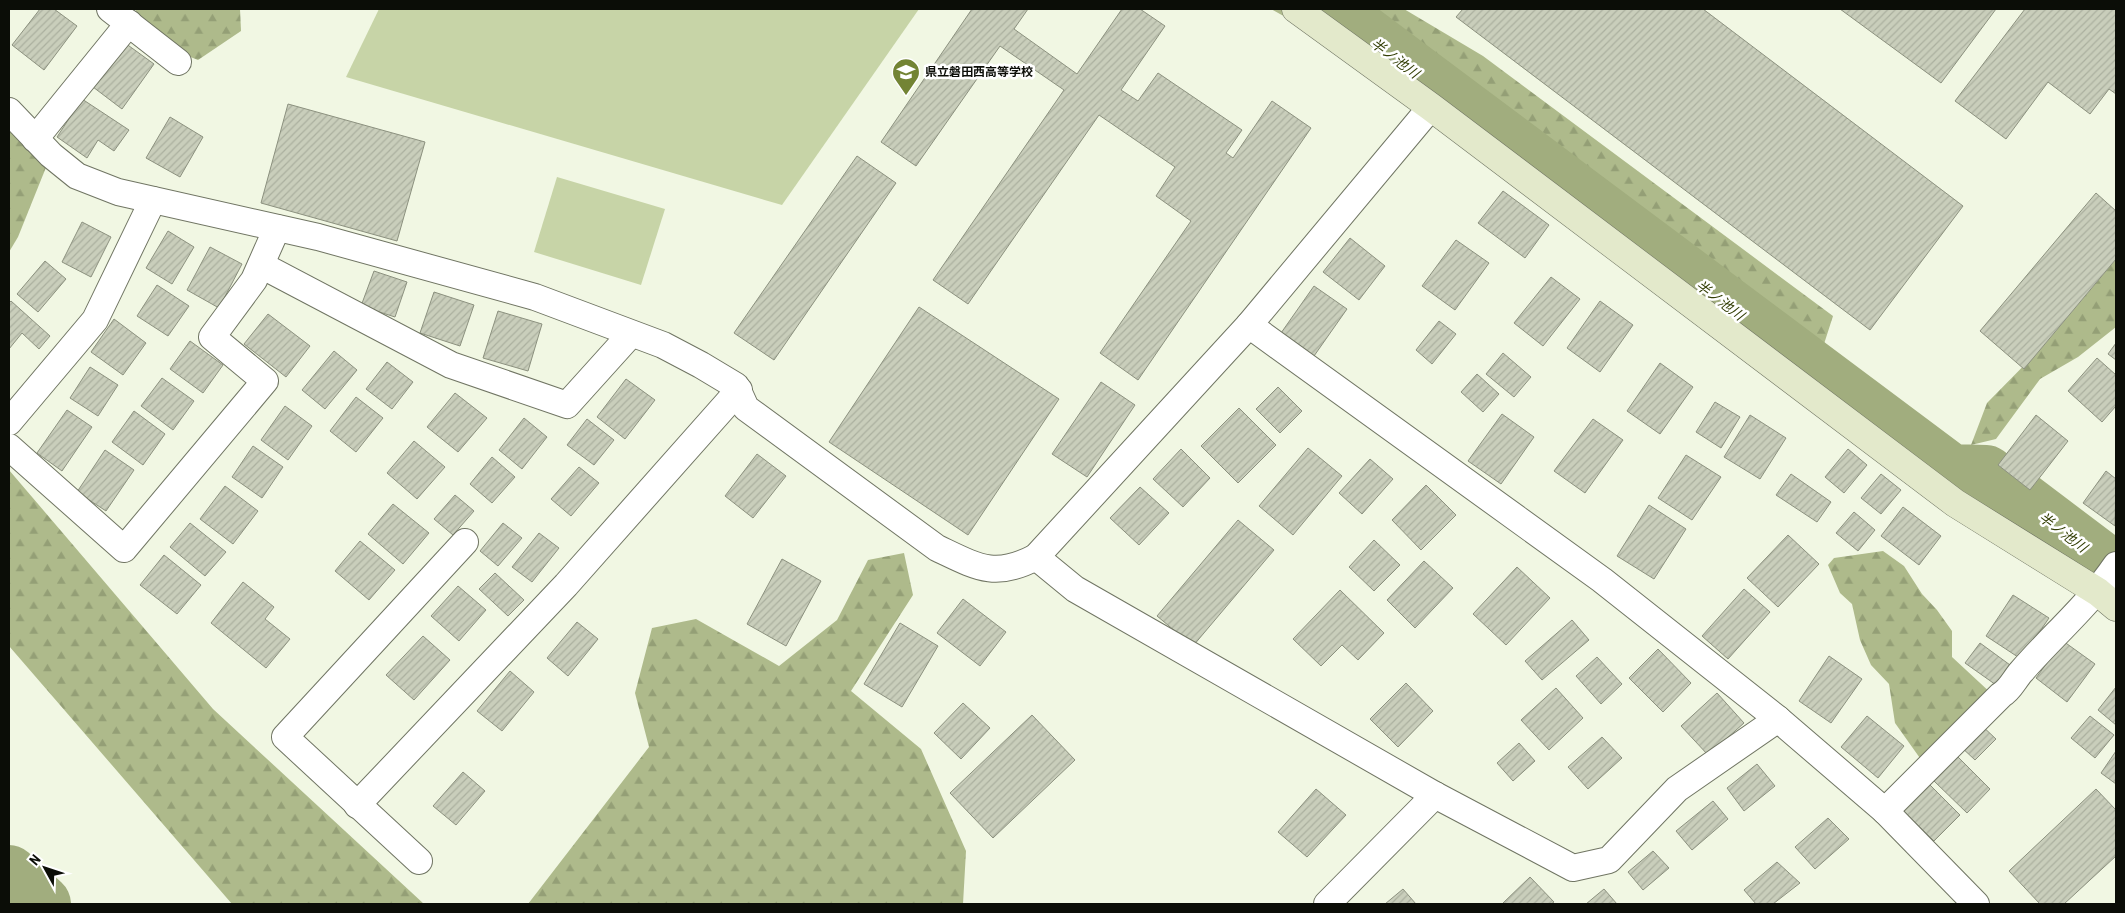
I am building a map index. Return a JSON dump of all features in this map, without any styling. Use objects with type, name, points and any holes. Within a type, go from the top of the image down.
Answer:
[{"type":"street","points":[[1296,9],[1431,108],[1955,503],[2107,599]]},
{"type":"street","points":[[35,139],[119,16],[178,62]]},
{"type":"street","points":[[9,111],[35,139],[76,176],[118,192],[278,228],[535,297],[663,345],[736,386],[746,408],[938,548],[972,564],[998,570],[1018,567],[1036,557],[1249,325],[1431,108]]},
{"type":"street","points":[[9,422],[95,320],[153,200]]},
{"type":"street","points":[[9,447],[124,549],[266,381],[212,337],[254,280],[278,228]]},
{"type":"street","points":[[260,265],[451,365],[567,405],[631,334]]},
{"type":"street","points":[[1249,325],[1602,580],[1778,719],[1885,811],[1976,904]]},
{"type":"street","points":[[357,805],[566,585],[739,390]]},
{"type":"street","points":[[419,861],[285,737],[465,542]]},
{"type":"street","points":[[1036,557],[1075,589],[1435,795],[1573,868],[1609,860],[1677,789],[1778,719]]},
{"type":"street","points":[[1885,811],[2006,692],[2020,672],[2107,599],[2116,566]]},
{"type":"street","points":[[1327,904],[1435,795]]},
{"type":"green space","points":[[135,9],[240,9],[241,31],[198,60],[153,42]]},
{"type":"green space","points":[[379,9],[919,9],[782,205],[346,77]]},
{"type":"green space","points":[[1271,9],[1404,9],[1483,56],[1833,316],[1815,372],[1797,384],[1375,67]]},
{"type":"green space","points":[[9,116],[51,155],[18,237],[9,252]]},
{"type":"green space","points":[[557,177],[665,209],[641,285],[534,252]]},
{"type":"green space","points":[[2116,259],[2116,327],[2078,357],[2040,379],[1996,439],[1971,445],[1987,403],[2043,346]]},
{"type":"green space","points":[[9,470],[213,709],[424,904],[232,904],[9,646]]},
{"type":"green space","points":[[1883,551],[1904,566],[1922,594],[1937,610],[1952,631],[1952,657],[1993,695],[1922,761],[1895,723],[1889,684],[1871,665],[1860,640],[1852,604],[1840,593],[1828,565],[1834,558]]},
{"type":"green space","points":[[904,553],[913,595],[851,691],[921,749],[966,851],[963,904],[528,904],[649,747],[635,693],[652,628],[696,619],[779,666],[837,620],[868,560]]},
{"type":"building","points":[[40,9],[54,9],[77,26],[44,70],[12,45]]},
{"type":"building","points":[[972,9],[1028,9],[1014,29],[1077,74],[1122,9],[1140,9],[1165,26],[1121,90],[1138,101],[1158,73],[1242,130],[1226,153],[1233,158],[1272,101],[1311,128],[1138,380],[1100,353],[1191,221],[1156,196],[1175,167],[1099,115],[968,304],[933,280],[1064,90],[1000,46],[916,166],[881,142]]},
{"type":"building","points":[[1463,9],[1703,9],[1963,206],[1870,330],[1456,17]]},
{"type":"building","points":[[1840,9],[1996,9],[1941,83]]},
{"type":"building","points":[[2025,9],[2116,9],[2116,94],[2109,89],[2090,114],[2048,82],[2006,139],[1955,101]]},
{"type":"building","points":[[125,43],[154,64],[122,109],[93,87]]},
{"type":"building","points":[[82,99],[129,130],[114,151],[98,140],[87,158],[57,137]]},
{"type":"building","points":[[288,104],[425,142],[397,241],[261,203]]},
{"type":"building","points":[[170,117],[203,137],[180,177],[146,158]]},
{"type":"building","points":[[857,156],[896,183],[774,360],[734,333]]},
{"type":"building","points":[[1503,191],[1549,225],[1525,258],[1478,223]]},
{"type":"building","points":[[2096,193],[2116,211],[2116,259],[2024,369],[1980,331]]},
{"type":"building","points":[[82,222],[111,237],[91,277],[62,262]]},
{"type":"building","points":[[168,231],[194,247],[172,284],[146,268]]},
{"type":"building","points":[[1350,238],[1385,266],[1359,300],[1323,272]]},
{"type":"building","points":[[1456,240],[1489,263],[1455,310],[1422,286]]},
{"type":"building","points":[[210,247],[242,264],[219,308],[187,290]]},
{"type":"building","points":[[45,261],[66,279],[38,312],[17,294]]},
{"type":"building","points":[[374,271],[407,282],[395,317],[361,306]]},
{"type":"building","points":[[1551,277],[1580,299],[1543,346],[1514,323]]},
{"type":"building","points":[[157,285],[189,306],[168,336],[137,316]]},
{"type":"building","points":[[1314,286],[1347,309],[1314,356],[1281,333]]},
{"type":"building","points":[[434,292],[474,305],[460,346],[420,333]]},
{"type":"building","points":[[11,301],[50,336],[39,349],[22,333],[9,349],[9,303]]},
{"type":"building","points":[[1600,301],[1633,325],[1600,372],[1567,348]]},
{"type":"building","points":[[919,307],[1059,399],[968,535],[829,442]]},
{"type":"building","points":[[498,311],[542,324],[528,371],[483,358]]},
{"type":"building","points":[[268,314],[310,346],[286,377],[244,344]]},
{"type":"building","points":[[114,319],[146,343],[123,375],[91,352]]},
{"type":"building","points":[[1439,321],[1456,334],[1432,364],[1416,350]]},
{"type":"building","points":[[190,341],[223,365],[203,393],[170,369]]},
{"type":"building","points":[[2116,343],[2116,360],[2108,354]]},
{"type":"building","points":[[334,351],[357,370],[325,409],[302,390]]},
{"type":"building","points":[[1503,353],[1531,377],[1514,397],[1486,374]]},
{"type":"building","points":[[2097,358],[2116,375],[2116,406],[2102,422],[2068,391]]},
{"type":"building","points":[[387,362],[413,382],[392,409],[366,389]]},
{"type":"building","points":[[1660,363],[1693,387],[1660,434],[1627,411]]},
{"type":"building","points":[[90,367],[118,385],[98,416],[70,398]]},
{"type":"building","points":[[1477,374],[1499,394],[1483,412],[1461,392]]},
{"type":"building","points":[[162,378],[194,401],[173,430],[141,406]]},
{"type":"building","points":[[626,379],[655,400],[625,439],[597,417]]},
{"type":"building","points":[[1101,382],[1135,405],[1087,477],[1052,454]]},
{"type":"building","points":[[1278,387],[1302,411],[1280,433],[1256,409]]},
{"type":"building","points":[[455,393],[487,418],[458,452],[427,427]]},
{"type":"building","points":[[356,397],[383,418],[356,452],[330,431]]},
{"type":"building","points":[[1715,402],[1740,417],[1721,448],[1696,432]]},
{"type":"building","points":[[285,406],[312,426],[288,460],[261,440]]},
{"type":"building","points":[[1239,408],[1276,445],[1238,483],[1201,446]]},
{"type":"building","points":[[67,410],[92,427],[62,471],[37,453]]},
{"type":"building","points":[[134,411],[165,434],[143,465],[112,442]]},
{"type":"building","points":[[1502,414],[1534,437],[1501,484],[1468,461]]},
{"type":"building","points":[[1750,415],[1786,438],[1760,479],[1724,457]]},
{"type":"building","points":[[2036,415],[2068,441],[2030,490],[1998,465]]},
{"type":"building","points":[[524,418],[547,437],[522,469],[499,450]]},
{"type":"building","points":[[587,419],[614,440],[594,465],[567,445]]},
{"type":"building","points":[[1593,419],[1623,440],[1585,493],[1554,471]]},
{"type":"building","points":[[414,441],[445,467],[417,499],[387,473]]},
{"type":"building","points":[[253,446],[283,467],[262,498],[232,477]]},
{"type":"building","points":[[1308,448],[1342,476],[1293,535],[1259,506]]},
{"type":"building","points":[[1181,449],[1210,478],[1183,507],[1153,479]]},
{"type":"building","points":[[1848,449],[1867,465],[1844,493],[1825,477]]},
{"type":"building","points":[[105,450],[134,470],[106,511],[77,492]]},
{"type":"building","points":[[757,454],[786,476],[753,518],[725,496]]},
{"type":"building","points":[[1686,455],[1721,477],[1692,520],[1658,498]]},
{"type":"building","points":[[492,457],[515,477],[492,503],[470,484]]},
{"type":"building","points":[[1370,459],[1393,479],[1362,514],[1339,493]]},
{"type":"building","points":[[579,467],[599,483],[571,516],[551,499]]},
{"type":"building","points":[[2106,471],[2116,479],[2115,526],[2083,503]]},
{"type":"building","points":[[1791,474],[1831,502],[1817,522],[1776,495]]},
{"type":"building","points":[[1881,474],[1901,490],[1881,514],[1861,498]]},
{"type":"building","points":[[1426,485],[1456,515],[1421,550],[1392,520]]},
{"type":"building","points":[[225,486],[258,511],[233,544],[200,519]]},
{"type":"building","points":[[1140,487],[1169,513],[1139,545],[1110,518]]},
{"type":"building","points":[[455,495],[474,511],[453,535],[434,519]]},
{"type":"building","points":[[393,504],[429,533],[403,564],[368,534]]},
{"type":"building","points":[[1649,505],[1686,529],[1654,579],[1617,556]]},
{"type":"building","points":[[1903,507],[1941,536],[1919,565],[1881,536]]},
{"type":"building","points":[[1854,512],[1875,530],[1858,551],[1836,533]]},
{"type":"building","points":[[1238,520],[1274,550],[1193,646],[1157,616]]},
{"type":"building","points":[[190,523],[226,552],[205,576],[170,547]]},
{"type":"building","points":[[503,523],[522,538],[498,566],[480,551]]},
{"type":"building","points":[[539,533],[559,548],[532,582],[512,567]]},
{"type":"building","points":[[1788,535],[1819,564],[1778,607],[1747,578]]},
{"type":"building","points":[[1374,540],[1400,565],[1374,591],[1349,567]]},
{"type":"building","points":[[360,541],[395,570],[369,600],[335,571]]},
{"type":"building","points":[[164,555],[201,585],[177,614],[140,585]]},
{"type":"building","points":[[782,559],[821,581],[786,646],[747,624]]},
{"type":"building","points":[[1424,561],[1453,588],[1415,628],[1387,600]]},
{"type":"building","points":[[1517,567],[1550,598],[1506,645],[1473,614]]},
{"type":"building","points":[[495,573],[524,600],[508,616],[479,589]]},
{"type":"building","points":[[243,582],[274,607],[265,619],[290,639],[266,668],[211,623]]},
{"type":"building","points":[[458,586],[486,610],[459,641],[431,616]]},
{"type":"building","points":[[1744,589],[1770,612],[1728,659],[1702,636]]},
{"type":"building","points":[[1340,590],[1384,633],[1358,660],[1342,645],[1321,666],[1293,639]]},
{"type":"building","points":[[2013,595],[2049,618],[2021,659],[1986,636]]},
{"type":"building","points":[[963,599],[1006,632],[980,666],[937,633]]},
{"type":"building","points":[[1572,620],[1589,640],[1542,680],[1525,661]]},
{"type":"building","points":[[577,622],[598,639],[568,676],[547,658]]},
{"type":"building","points":[[900,623],[938,646],[902,707],[864,684]]},
{"type":"building","points":[[423,636],[450,660],[414,700],[386,675]]},
{"type":"building","points":[[2063,641],[2095,664],[2067,702],[2036,678]]},
{"type":"building","points":[[1980,643],[2021,673],[2006,692],[1965,663]]},
{"type":"building","points":[[1658,649],[1691,683],[1663,712],[1629,678]]},
{"type":"building","points":[[1829,656],[1862,679],[1831,723],[1799,701]]},
{"type":"building","points":[[1597,657],[1622,684],[1601,704],[1576,676]]},
{"type":"building","points":[[510,671],[534,692],[502,731],[477,711]]},
{"type":"building","points":[[1406,683],[1433,711],[1398,747],[1370,719]]},
{"type":"building","points":[[2116,687],[2116,725],[2098,710]]},
{"type":"building","points":[[1556,688],[1583,718],[1549,750],[1521,720]]},
{"type":"building","points":[[1717,693],[1744,723],[1708,755],[1681,726]]},
{"type":"building","points":[[963,703],[990,728],[961,759],[934,733]]},
{"type":"building","points":[[1032,715],[1075,760],[993,838],[950,793]]},
{"type":"building","points":[[1867,716],[1904,746],[1878,778],[1841,747]]},
{"type":"building","points":[[2090,716],[2114,735],[2095,758],[2071,738]]},
{"type":"building","points":[[1979,723],[1996,739],[1975,760],[1959,745]]},
{"type":"building","points":[[1602,737],[1622,758],[1588,789],[1568,767]]},
{"type":"building","points":[[1519,743],[1535,761],[1513,781],[1497,763]]},
{"type":"building","points":[[2116,751],[2116,784],[2101,773]]},
{"type":"building","points":[[1957,756],[1990,789],[1967,813],[1934,781]]},
{"type":"building","points":[[1757,764],[1775,786],[1744,811],[1727,788]]},
{"type":"building","points":[[463,772],[485,791],[456,825],[433,806]]},
{"type":"building","points":[[1928,783],[1960,815],[1934,841],[1902,810]]},
{"type":"building","points":[[1316,789],[1346,815],[1307,857],[1278,832]]},
{"type":"building","points":[[2096,789],[2116,810],[2116,856],[2064,904],[2040,904],[2009,871]]},
{"type":"building","points":[[1713,801],[1728,819],[1692,850],[1676,831]]},
{"type":"building","points":[[1828,818],[1849,839],[1815,869],[1795,847]]},
{"type":"building","points":[[1653,851],[1669,868],[1643,890],[1628,872]]},
{"type":"building","points":[[1777,862],[1800,883],[1773,904],[1756,904],[1744,890]]},
{"type":"building","points":[[1530,877],[1554,902],[1551,904],[1503,903]]},
{"type":"building","points":[[1403,889],[1416,904],[1385,904]]},
{"type":"building","points":[[1604,889],[1617,904],[1586,904]]},
{"type":"waterway","name":"半ノ池川","points":[[1330,9],[1951,473],[1986,474],[2116,572]]},
{"type":"waterway","points":[[9,874],[42,904]]},
{"type":"place","name":"県立磐田西高等学校","points":[[906,96]]}]
